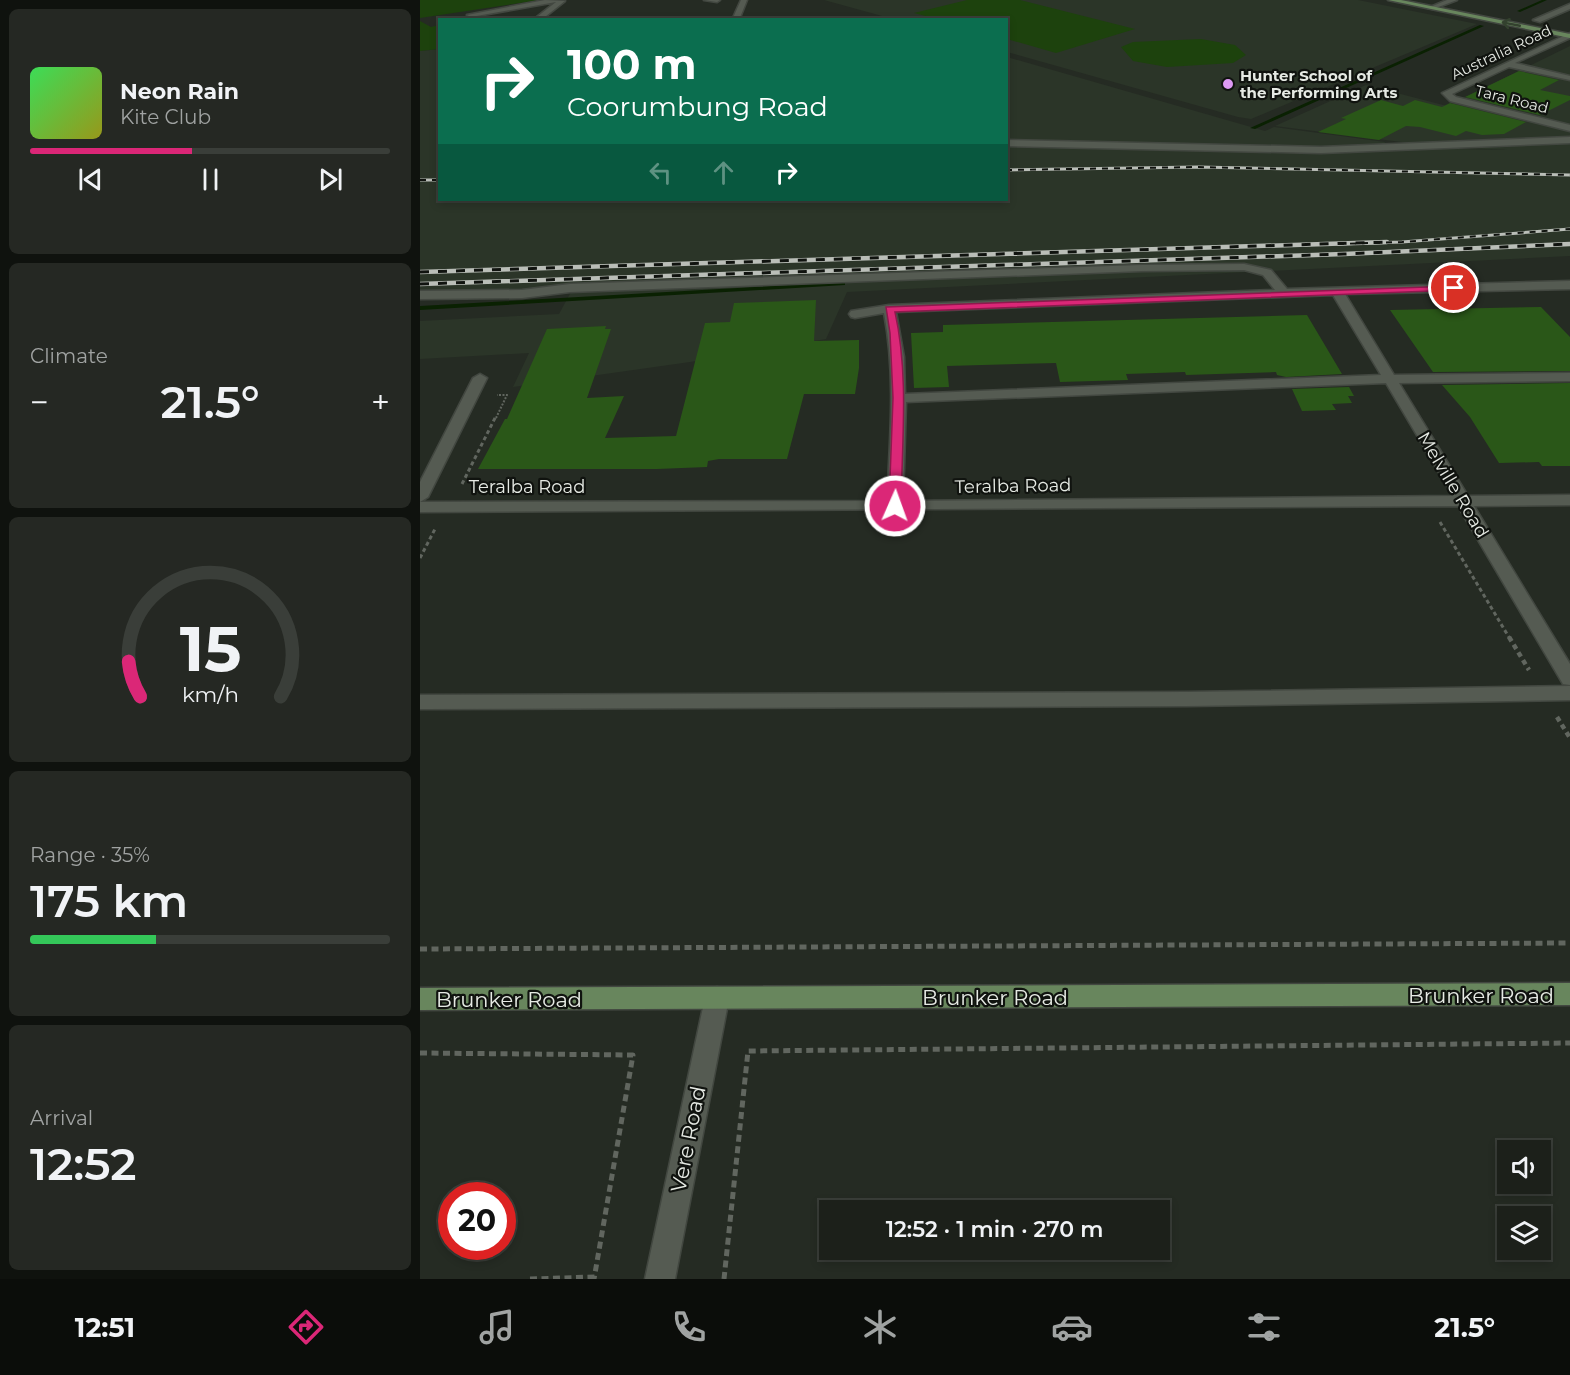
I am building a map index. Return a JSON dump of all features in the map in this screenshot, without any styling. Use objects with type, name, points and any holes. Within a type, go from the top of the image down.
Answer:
[{"type":"main road","points":[[1391,0],[1570,35]]},
{"type":"main road","points":[[1435,0],[1451,1],[1492,11]]},
{"type":"main road","points":[[1526,18],[1548,22]]},
{"type":"main road","name":"Brunker Road","points":[[420,999],[1570,994]]},
{"type":"street","points":[[471,15],[557,0]]},
{"type":"street","points":[[539,18],[563,0]]},
{"type":"street","points":[[706,0],[717,0]]},
{"type":"street","points":[[736,18],[744,0]]},
{"type":"street","points":[[1431,8],[1451,1]]},
{"type":"street","points":[[1537,20],[1570,6]]},
{"type":"street","name":"Australia Road","points":[[1448,96],[1446,93],[1451,90],[1570,35]]},
{"type":"street","points":[[1507,64],[1570,78]]},
{"type":"street","name":"Tara Road","points":[[1448,96],[1570,128]]},
{"type":"street","points":[[1066,144],[1089,135],[1106,135]]},
{"type":"street","points":[[1125,135],[1178,138],[1248,148]]},
{"type":"street","points":[[1008,143],[1321,150],[1568,140]]},
{"type":"street","points":[[420,295],[522,294],[570,288],[798,279],[1244,267],[1267,272],[1284,293]]},
{"type":"street","points":[[855,314],[890,309],[1284,293],[1570,285]]},
{"type":"street","name":"Melville Road","points":[[1337,291],[1570,679]]},
{"type":"street","points":[[890,309],[895,333],[898,398],[895,506]]},
{"type":"street","points":[[898,398],[1389,379],[1570,377]]},
{"type":"street","points":[[420,497],[480,378]]},
{"type":"street","name":"Teralba Road","points":[[420,507],[895,506],[1570,500]]},
{"type":"street","points":[[420,702],[1187,699],[1570,693]]},
{"type":"street","name":"Vere Road","points":[[660,1279],[717,998]]},
{"type":"path","points":[[461,485],[507,395],[470,397]]},
{"type":"path","points":[[1430,522],[1441,522],[1570,738]]},
{"type":"path","points":[[420,558],[435,528],[446,528]]},
{"type":"path","points":[[420,949],[1570,943]]},
{"type":"path","points":[[724,1279],[748,1051],[1570,1043]]},
{"type":"path","points":[[420,1053],[633,1055],[595,1278],[530,1279]]},
{"type":"shaded area","name":"Hunter School of the Performing Arts","points":[[824,0],[1358,0],[1477,24],[1251,119],[1008,52],[1008,18],[889,18]]},
{"type":"shaded area","points":[[1570,46],[1570,256],[847,292],[826,339],[690,362],[513,387],[529,353],[420,359],[420,321],[559,314],[571,292],[420,296],[420,51],[438,49],[438,201],[1008,201],[1008,57],[1265,131],[1274,127],[1385,142],[1384,145],[1410,148],[1507,150],[1441,147],[1275,126],[1366,85],[1447,106]]},
{"type":"green space","points":[[420,0],[540,0],[420,18]]},
{"type":"green space","points":[[967,0],[1020,0],[1135,29],[1056,53],[1008,39],[1008,18],[933,18],[914,13]]},
{"type":"green space","points":[[420,21],[431,27],[438,25],[438,49],[420,51]]},
{"type":"green space","points":[[1201,39],[1235,45],[1246,55],[1233,63],[1167,67],[1133,61],[1121,47],[1133,42]]},
{"type":"building","points":[[1519,71],[1559,80],[1540,90],[1570,96],[1570,100],[1540,115],[1465,97]]},
{"type":"building","points":[[1381,100],[1403,106],[1415,100],[1442,107],[1450,103],[1526,122],[1504,134],[1482,135],[1466,131],[1456,136],[1406,126],[1379,140],[1318,132],[1346,119],[1341,118]]},
{"type":"building","points":[[816,300],[814,341],[859,340],[859,368],[855,394],[804,394],[787,459],[719,459],[708,461],[707,467],[657,469],[478,469],[507,419],[547,329],[606,326],[605,329],[611,329],[587,398],[624,396],[605,438],[676,436],[705,323],[730,322],[734,303]]},
{"type":"building","points":[[1541,307],[1570,337],[1570,371],[1433,372],[1390,310]]},
{"type":"building","points":[[1307,315],[1342,374],[1286,377],[1277,375],[1276,372],[1186,375],[1185,372],[1126,374],[1128,380],[1060,382],[1056,363],[947,366],[949,387],[914,388],[911,333],[943,332],[943,325]]},
{"type":"building","points":[[1570,383],[1570,466],[1542,466],[1539,462],[1499,463],[1470,417],[1442,385]]},
{"type":"building","points":[[1349,387],[1354,396],[1348,396],[1352,403],[1332,404],[1336,410],[1302,411],[1292,389]]},
{"type":"waterway","points":[[1519,11],[1545,0]]},
{"type":"waterway","points":[[1253,128],[1482,26]]},
{"type":"waterway","points":[[420,308],[843,284]]},
{"type":"railway","points":[[1008,170],[1198,167],[1570,175]]},
{"type":"railway","points":[[420,180],[438,180]]},
{"type":"railway","points":[[1338,244],[1402,242],[1570,229]]},
{"type":"railway","points":[[420,272],[1387,242]]},
{"type":"railway","points":[[420,284],[1344,254],[1570,244]]},
{"type":"place","name":"Hunter School of the Performing Arts","points":[[1228,84]]},
{"type":"route","points":[[895,506],[898,398],[895,333],[890,309],[1454,288]]}]
